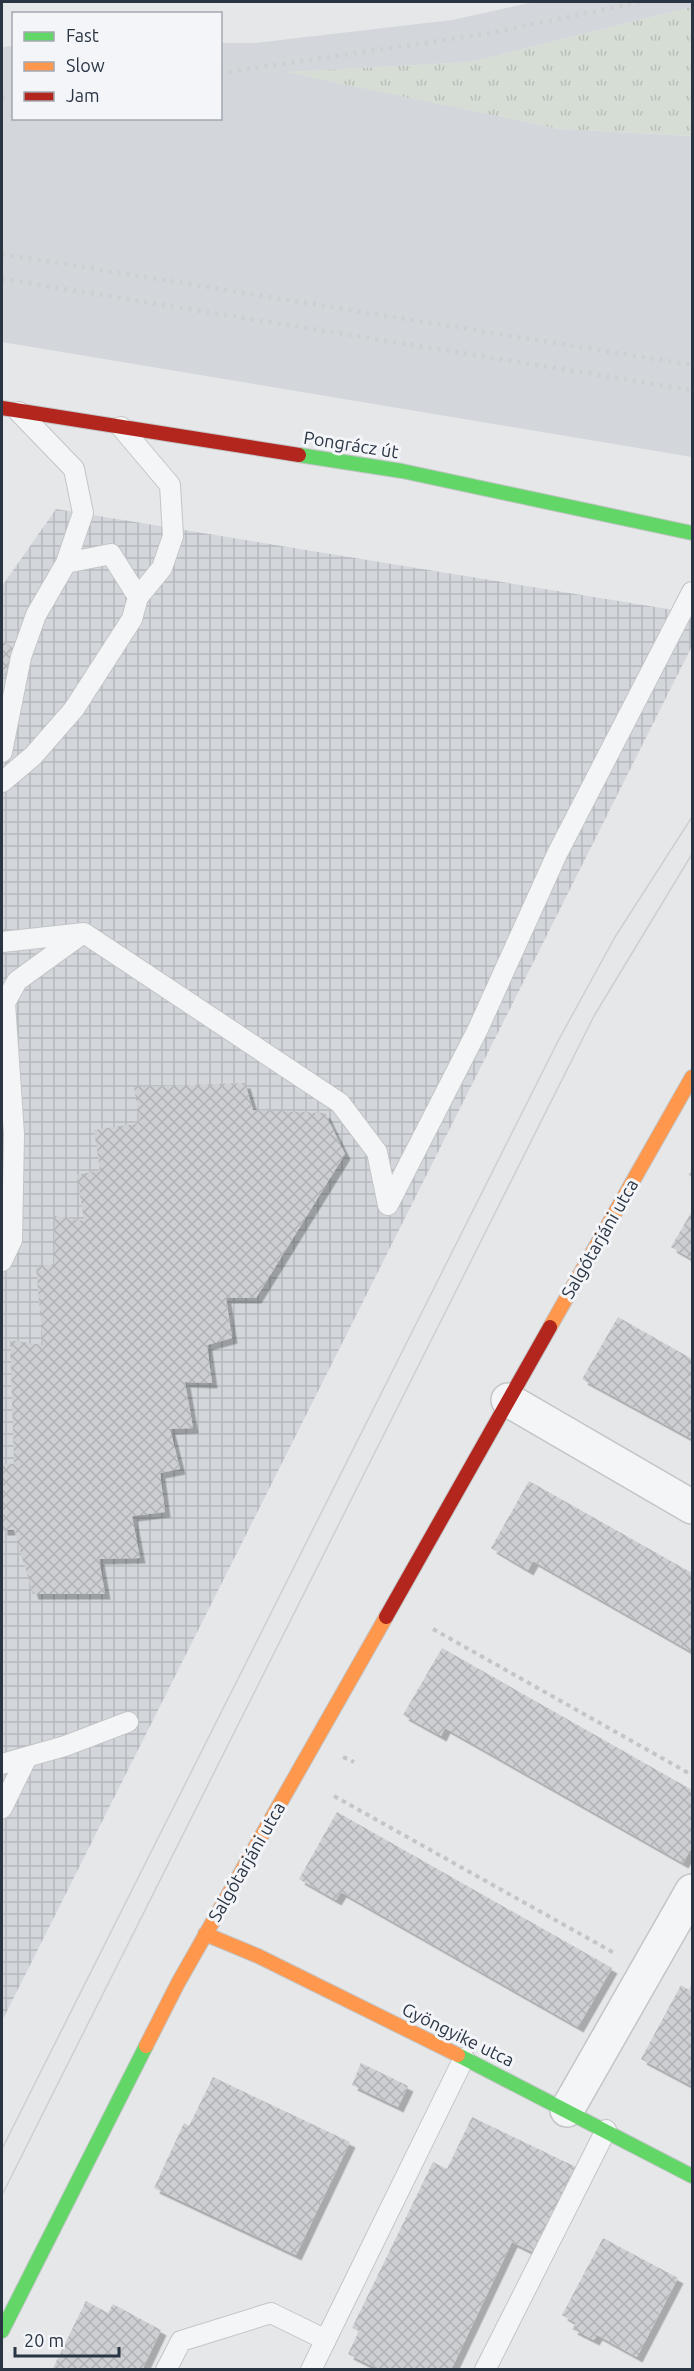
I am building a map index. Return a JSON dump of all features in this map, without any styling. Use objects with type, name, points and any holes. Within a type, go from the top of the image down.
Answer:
[{"type":"street","name":"Pongrácz út","points":[[9,409],[402,471],[693,533]]},
{"type":"street","name":"Salgótarjáni utca","points":[[2,2331],[205,1934],[693,1077]]},
{"type":"street","points":[[508,1400],[693,1507]]},
{"type":"street","points":[[567,2110],[693,1891]]},
{"type":"street","name":"Gyöngyike utca","points":[[205,1934],[258,1956],[464,2058],[693,2176]]},
{"type":"lane","points":[[2,752],[21,657],[36,615],[66,563],[82,513],[74,469],[9,409]]},
{"type":"lane","points":[[2,782],[33,756],[74,709],[132,619],[138,597],[162,568],[173,536],[170,485],[121,427]]},
{"type":"lane","points":[[66,563],[111,554],[138,597]]},
{"type":"lane","points":[[2,942],[84,933],[340,1103],[377,1152],[388,1205],[478,1029],[557,854],[693,592]]},
{"type":"lane","points":[[2,1262],[12,1240],[14,1134],[5,1003],[17,981],[84,933]]},
{"type":"lane","points":[[2,1764],[128,1722]]},
{"type":"lane","points":[[4,1803],[27,1757]]},
{"type":"lane","points":[[310,2370],[464,2058]]},
{"type":"lane","points":[[485,2370],[606,2130]]},
{"type":"lane","points":[[166,2370],[181,2340],[271,2313],[326,2340]]},
{"type":"path","points":[[433,1629],[693,1775]]},
{"type":"path","points":[[344,1757],[354,1762]]},
{"type":"path","points":[[334,1796],[626,1960]]},
{"type":"shaded area","points":[[534,2],[692,2],[692,7],[471,62],[288,72],[560,129],[692,136],[692,457],[2,342],[2,47],[12,46],[12,120],[222,120],[222,43],[255,43],[452,20]]},
{"type":"shaded area","points":[[56,509],[692,613],[692,646],[2,2021],[2,586]]},
{"type":"green space","points":[[692,7],[692,136],[560,129],[285,72],[471,62]]},
{"type":"building","points":[[2,640],[19,653],[2,678]]},
{"type":"building","points":[[245,1083],[253,1110],[325,1113],[345,1154],[256,1298],[226,1298],[232,1338],[207,1345],[212,1383],[185,1382],[193,1428],[170,1429],[180,1469],[160,1473],[165,1512],[132,1516],[140,1558],[99,1559],[105,1594],[33,1594],[14,1530],[2,1530],[2,1463],[14,1464],[10,1340],[43,1345],[36,1267],[54,1264],[55,1216],[84,1221],[77,1175],[100,1170],[94,1130],[140,1123],[134,1087]]},
{"type":"building","points":[[692,1211],[692,1259],[671,1247]]},
{"type":"building","points":[[618,1317],[692,1359],[692,1439],[582,1379]]},
{"type":"building","points":[[529,1481],[692,1573],[692,1652],[533,1561],[528,1570],[491,1548]]},
{"type":"building","points":[[442,1648],[692,1790],[692,1847],[683,1863],[445,1728],[441,1736],[403,1715]]},
{"type":"building","points":[[337,1812],[612,1968],[578,2027],[341,1892],[336,1900],[299,1879]]},
{"type":"building","points":[[692,1984],[692,2086],[641,2059],[681,1985],[689,1990]]},
{"type":"building","points":[[361,2063],[408,2086],[398,2107],[352,2085]]},
{"type":"building","points":[[213,2077],[350,2142],[296,2255],[154,2188],[184,2123],[189,2126]]},
{"type":"building","points":[[472,2117],[578,2168],[537,2254],[512,2242],[451,2370],[380,2370],[348,2354],[359,2331],[352,2328],[433,2162],[447,2169]]},
{"type":"building","points":[[603,2238],[678,2278],[637,2357],[597,2335],[594,2340],[572,2329],[576,2323],[562,2315]]},
{"type":"building","points":[[86,2301],[108,2313],[113,2304],[161,2330],[142,2370],[52,2370]]},
{"type":"tram line","points":[[2,2149],[558,1041],[615,937],[692,817]]},
{"type":"tram line","points":[[2,2195],[594,1016],[692,854]]},
{"type":"railway","points":[[222,73],[485,34],[640,2]]},
{"type":"railway","points":[[2,98],[12,97]]},
{"type":"railway","points":[[2,254],[692,365]]},
{"type":"railway","points":[[2,279],[692,390]]},
{"type":"traffic: fast","points":[[299,455],[402,471],[692,533]]},
{"type":"traffic: fast","points":[[2,2331],[146,2046]]},
{"type":"traffic: fast","points":[[458,2055],[692,2176]]},
{"type":"traffic: slow","points":[[550,1327],[692,1077]]},
{"type":"traffic: slow","points":[[146,2046],[178,1983],[386,1617]]},
{"type":"traffic: slow","points":[[205,1934],[258,1956],[458,2055]]},
{"type":"traffic: jam","points":[[2,408],[299,455]]},
{"type":"traffic: jam","points":[[386,1617],[550,1327]]}]
